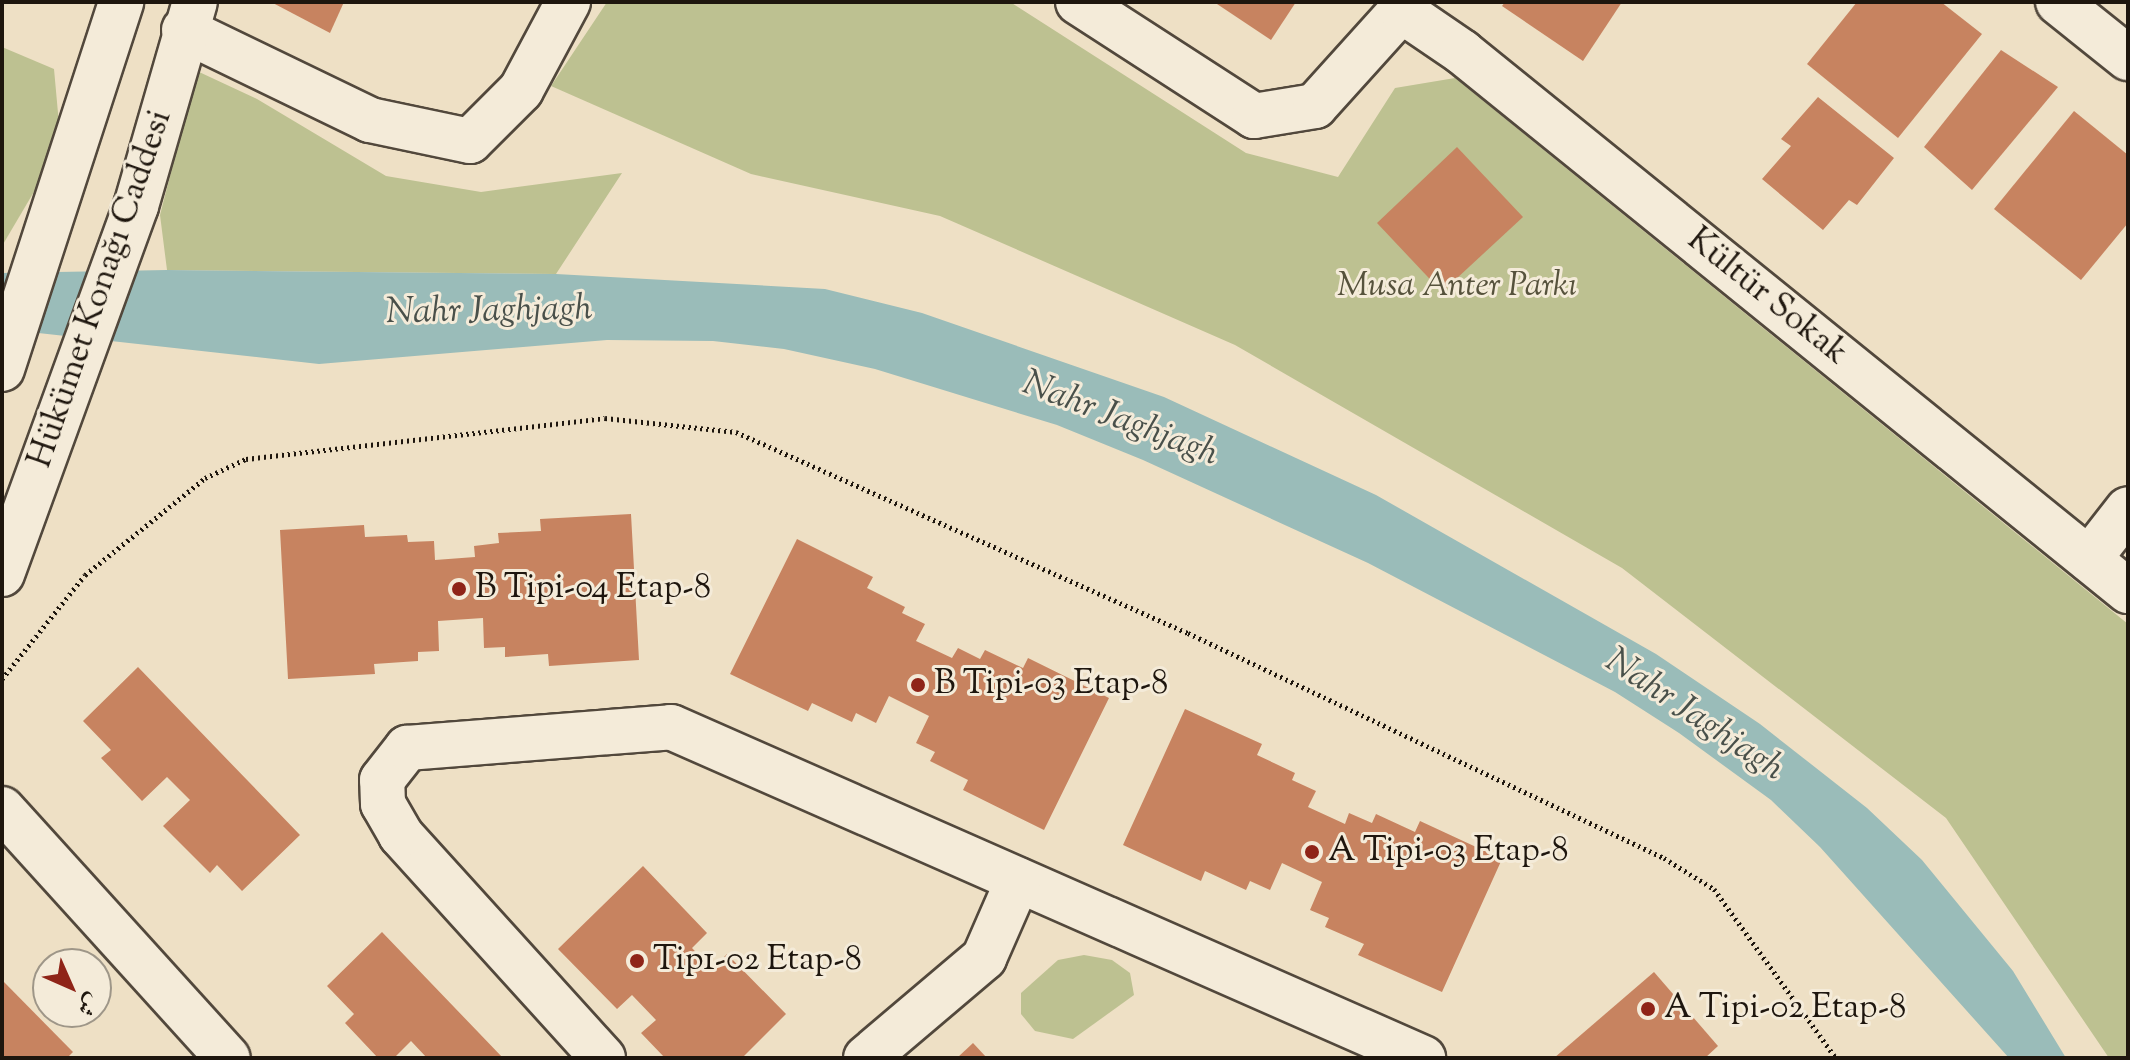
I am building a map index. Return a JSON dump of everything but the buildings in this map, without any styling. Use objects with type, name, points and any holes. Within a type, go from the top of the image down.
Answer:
[{"type":"street","name":"Hükümet Konağı Caddesi","points":[[2,369],[64,189],[119,2]]},
{"type":"street","points":[[190,16],[370,120],[470,141],[521,90],[568,2]]},
{"type":"street","points":[[1078,2],[1254,116],[1315,106],[1405,6]]},
{"type":"street","points":[[2058,2],[2128,58]]},
{"type":"street","name":"Kültür Sokak","points":[[1405,6],[2128,591]]},
{"type":"street","name":"Hükümet Konağı Caddesi","points":[[2,574],[136,206],[190,16]]},
{"type":"street","points":[[2089,559],[2128,509]]},
{"type":"street","points":[[603,1058],[401,835],[383,804],[382,780],[407,748],[671,727],[1423,1058]]},
{"type":"street","points":[[2,809],[228,1058]]},
{"type":"street","points":[[866,1058],[984,958],[1018,880]]},
{"type":"path","points":[[2,679],[85,575],[205,478],[246,459],[605,418],[736,432],[1188,633],[1664,858],[1714,889],[1836,1058]]},
{"type":"green space","name":"Musa Anter Parkı","points":[[607,2],[1010,2],[1246,153],[1338,177],[1395,88],[1455,78],[2128,624],[2128,1058],[2109,1058],[1946,818],[1622,568],[1235,345],[940,216],[751,174],[551,86]]},
{"type":"green space","points":[[2,47],[54,69],[61,146],[2,246]]},
{"type":"green space","points":[[197,71],[257,99],[386,176],[481,192],[622,173],[556,274],[167,270],[160,215]]},
{"type":"green space","points":[[1084,955],[1112,960],[1130,973],[1134,995],[1073,1039],[1035,1031],[1021,1014],[1021,993],[1058,960]]},
{"type":"water","name":"Nahr Jaghjagh","points":[[167,270],[556,274],[825,289],[922,313],[1164,397],[1376,495],[1656,654],[1760,724],[1867,808],[1922,860],[2013,971],[2066,1058],[2009,1058],[1820,847],[1771,800],[1679,733],[1615,692],[1368,563],[1143,460],[1057,425],[875,369],[784,349],[713,341],[607,340],[319,364],[2,329],[2,273]]},
{"type":"place","name":"B Tipi-04 Etap-8","points":[[459,589]]},
{"type":"place","name":"B Tipi-03 Etap-8","points":[[918,685]]},
{"type":"place","name":"A Tipi-03 Etap-8","points":[[1312,852]]},
{"type":"place","name":"Tip1-02 Etap-8","points":[[637,961]]},
{"type":"place","name":"A Tipi-02 Etap-8","points":[[1648,1009]]}]
